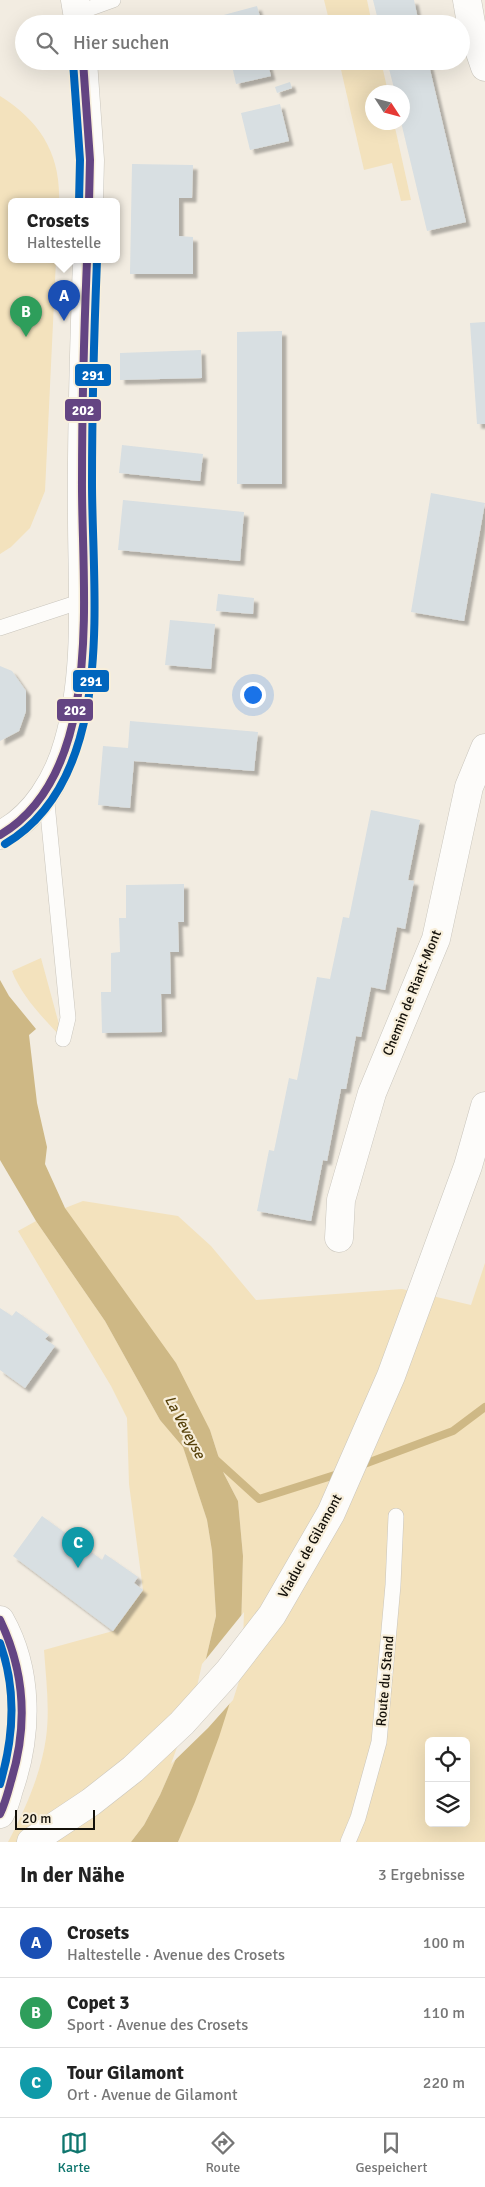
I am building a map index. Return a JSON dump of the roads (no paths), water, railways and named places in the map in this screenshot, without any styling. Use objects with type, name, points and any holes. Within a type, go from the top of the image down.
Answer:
[{"type":"street","points":[[467,0],[470,15]]},
{"type":"street","points":[[470,17],[485,67]]},
{"type":"street","points":[[84,70],[90,160],[88,198]]},
{"type":"street","points":[[0,835],[8,831],[29,813],[46,793],[59,771],[68,744],[81,680],[82,433],[87,263]]},
{"type":"street","name":"Chemin de Riant-Mont","points":[[339,1238],[341,1200],[372,1093],[436,939],[469,787],[485,748]]},
{"type":"street","name":"Viaduc de Gilamont","points":[[31,1842],[91,1802],[133,1769],[182,1723],[228,1672],[272,1615],[331,1513],[391,1376],[468,1166],[485,1106]]},
{"type":"street","name":"Viaduc de Gilamont","points":[[468,1166],[485,1136]]},
{"type":"street","points":[[0,1620],[14,1654],[21,1691],[23,1726],[20,1752],[14,1775],[0,1814]]},
{"type":"lane","points":[[77,12],[113,0]]},
{"type":"lane","points":[[0,628],[82,601]]},
{"type":"lane","points":[[46,793],[68,1018],[63,1039]]},
{"type":"lane","name":"Route du Stand","points":[[348,1842],[358,1818],[379,1742],[393,1585],[396,1516]]},
{"type":"water","name":"La Veveyse","points":[[0,980],[9,996],[36,1029],[29,1035],[37,1103],[47,1147],[45,1164],[65,1208],[176,1363],[210,1430],[224,1474],[238,1501],[243,1556],[240,1671],[219,1737],[178,1842],[131,1842],[144,1825],[160,1795],[181,1747],[196,1701],[216,1616],[212,1551],[207,1520],[183,1447],[160,1420],[105,1321],[36,1221],[0,1160]]},
{"type":"waterway","points":[[359,1466],[453,1431],[485,1407]]},
{"type":"waterway","points":[[215,1459],[259,1499],[341,1473]]},
{"type":"place","name":"Crosets","points":[[64,321]]},
{"type":"place","name":"Copet 3","points":[[26,337]]},
{"type":"place","name":"Tour Gilamont","points":[[78,1568]]}]
